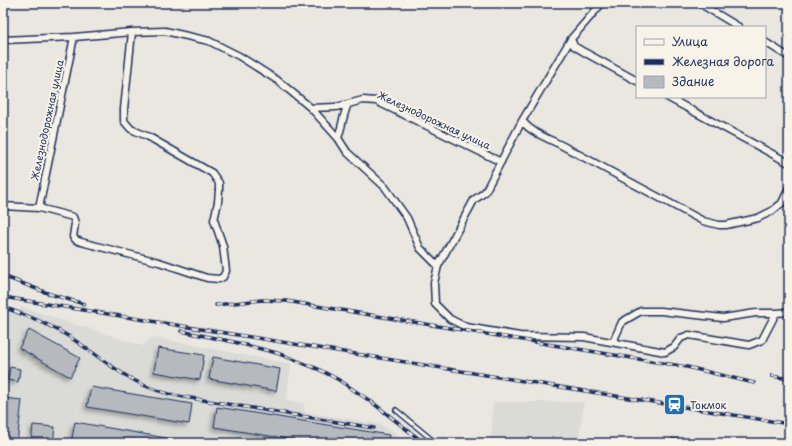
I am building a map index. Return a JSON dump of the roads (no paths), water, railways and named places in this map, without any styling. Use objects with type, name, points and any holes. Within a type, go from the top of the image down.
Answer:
[{"type":"street","points":[[602,3],[571,39],[522,121],[485,192],[474,200],[438,266],[434,283],[435,304],[450,320],[466,327],[520,336],[584,337],[665,352],[674,347],[681,338],[689,335],[749,345],[762,340],[776,313]]},
{"type":"street","points":[[699,3],[737,26]]},
{"type":"street","points":[[3,40],[165,31],[209,41],[239,56],[277,80],[311,108],[338,138],[347,152],[384,187],[407,218],[420,248],[438,266]]},
{"type":"street","points":[[3,206],[39,208],[73,217],[73,237],[81,242],[159,262],[207,278],[219,279],[223,277],[226,271],[223,246],[214,220],[218,202],[219,183],[212,173],[155,140],[131,129],[124,121],[132,32]]},
{"type":"street","name":"Железнодорожная улица","points":[[39,208],[74,37]]},
{"type":"street","points":[[571,39],[574,46],[636,80]]},
{"type":"street","points":[[766,43],[789,57]]},
{"type":"street","points":[[669,98],[789,163]]},
{"type":"street","name":"Железнодорожная улица","points":[[311,108],[336,107],[363,100],[376,101],[501,162]]},
{"type":"street","points":[[338,138],[344,113],[348,104]]},
{"type":"street","points":[[522,121],[527,127],[540,135],[703,221],[726,225],[758,218],[782,204],[789,188]]},
{"type":"street","points":[[613,342],[622,322],[641,310],[723,318],[756,313],[789,312]]},
{"type":"lane","points":[[396,410],[436,443]]},
{"type":"railway","points":[[3,276],[50,294],[84,304]]},
{"type":"railway","points":[[3,297],[789,424]]},
{"type":"railway","points":[[216,305],[262,300],[286,301],[687,367],[754,383]]},
{"type":"railway","points":[[3,307],[60,331],[127,376],[137,382],[157,390],[184,397],[374,428]]},
{"type":"railway","points":[[181,331],[277,353],[318,369],[339,380],[373,403],[424,443]]},
{"type":"railway","points":[[772,376],[789,379]]},
{"type":"place","name":"Токмок","points":[[674,405]]}]
